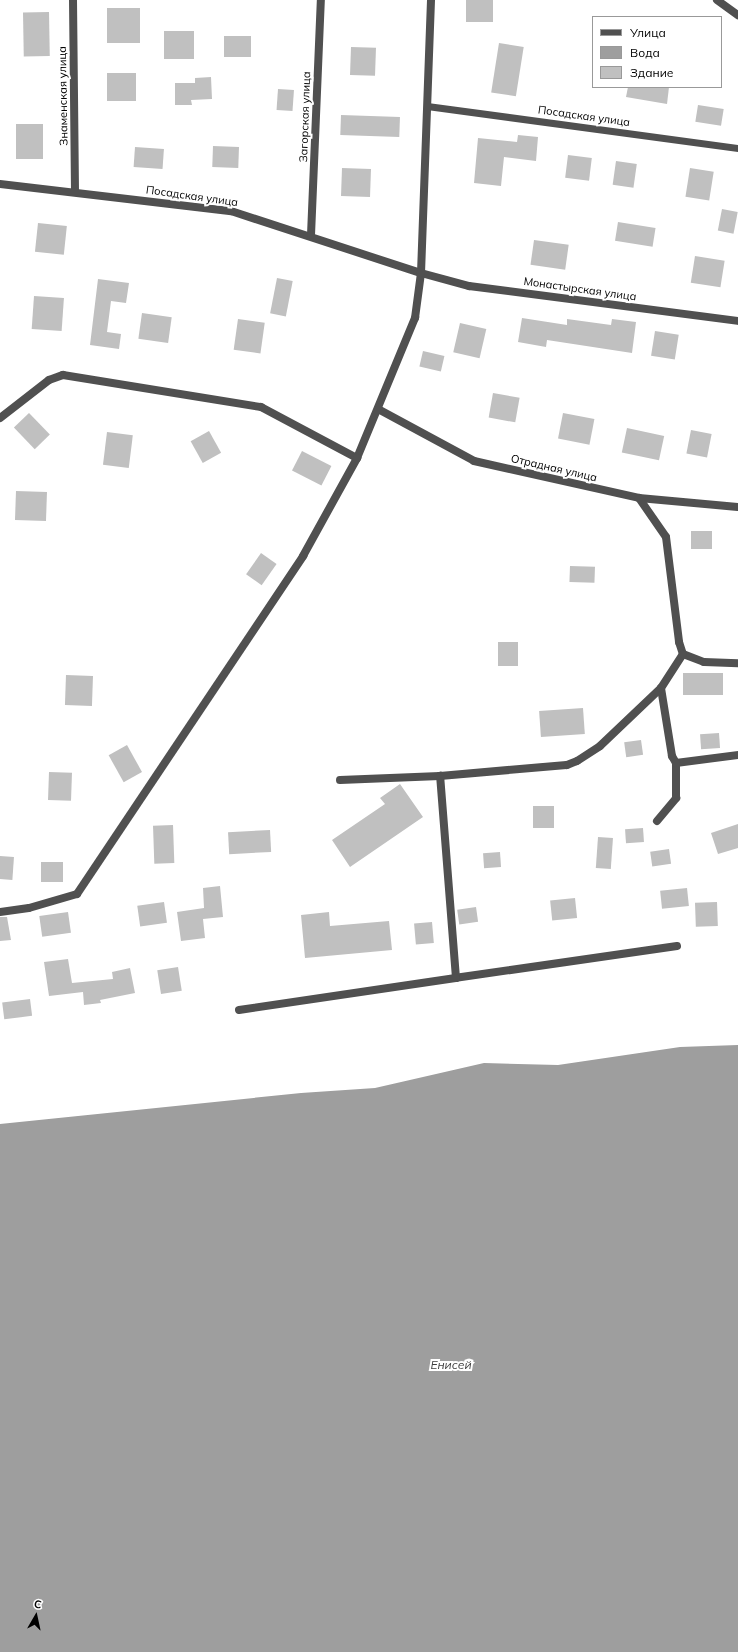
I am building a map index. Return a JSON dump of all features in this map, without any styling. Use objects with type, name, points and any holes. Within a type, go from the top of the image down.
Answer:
[{"type":"street","name":"Знаменская улица","points":[[73,0],[75,192]]},
{"type":"street","name":"Загорская улица","points":[[311,235],[321,0]]},
{"type":"street","points":[[0,912],[29,908],[77,894],[303,556],[357,458],[415,318],[421,273],[431,0]]},
{"type":"street","points":[[717,0],[738,15]]},
{"type":"street","name":"Посадская улица","points":[[0,184],[231,211],[311,235],[421,273]]},
{"type":"street","name":"Монастырская улица","points":[[421,273],[469,286],[738,321]]},
{"type":"street","points":[[0,418],[49,380],[63,375],[261,407],[357,458]]},
{"type":"street","name":"Отрадная улица","points":[[378,409],[474,461],[638,498],[738,507]]},
{"type":"street","points":[[638,498],[666,536],[679,642],[683,654],[693,660],[704,662],[738,663]]},
{"type":"street","points":[[340,780],[440,776],[567,765],[600,746],[660,688],[683,654]]},
{"type":"street","points":[[657,821],[676,798],[676,763],[672,756],[660,688]]},
{"type":"street","points":[[676,763],[738,755]]},
{"type":"street","points":[[440,776],[456,978]]},
{"type":"street","points":[[239,1010],[677,946]]},
{"type":"lane","name":"Посадская улица","points":[[427,106],[738,148]]},
{"type":"water","name":"Енисей","points":[[738,1045],[738,1652],[0,1652],[0,1124],[301,1093],[375,1088],[484,1063],[558,1065],[680,1047]]},
{"type":"building","points":[[466,0],[493,0],[493,22],[466,22]]},
{"type":"building","points":[[107,8],[140,8],[140,43],[107,43]]},
{"type":"building","points":[[23,12],[49,12],[50,56],[24,56]]},
{"type":"building","points":[[164,31],[194,31],[194,59],[164,59]]},
{"type":"building","points":[[224,36],[251,36],[251,57],[224,57]]},
{"type":"building","points":[[499,43],[524,47],[516,96],[491,92]]},
{"type":"building","points":[[351,47],[376,48],[375,76],[350,75]]},
{"type":"building","points":[[107,73],[136,73],[136,101],[107,101]]},
{"type":"building","points":[[211,77],[212,99],[191,100],[192,105],[175,105],[175,83],[195,83],[195,78]]},
{"type":"building","points":[[628,88],[669,88],[667,104],[626,97]]},
{"type":"building","points":[[278,89],[294,90],[292,111],[277,110]]},
{"type":"building","points":[[698,105],[724,109],[721,126],[695,122]]},
{"type":"building","points":[[341,115],[400,117],[399,137],[340,135]]},
{"type":"building","points":[[16,124],[43,124],[43,159],[16,159]]},
{"type":"building","points":[[518,135],[538,137],[536,161],[504,157],[501,186],[474,183],[478,138],[517,142]]},
{"type":"building","points":[[213,146],[239,147],[238,168],[212,167]]},
{"type":"building","points":[[135,147],[164,149],[163,169],[134,167]]},
{"type":"building","points":[[568,155],[592,158],[589,181],[565,178]]},
{"type":"building","points":[[616,161],[637,164],[633,188],[613,185]]},
{"type":"building","points":[[342,168],[371,169],[370,197],[341,196]]},
{"type":"building","points":[[690,168],[714,172],[709,200],[685,197]]},
{"type":"building","points":[[722,209],[738,212],[734,234],[718,231]]},
{"type":"building","points":[[618,222],[656,228],[653,247],[615,241]]},
{"type":"building","points":[[38,223],[67,226],[64,255],[35,252]]},
{"type":"building","points":[[534,240],[569,245],[565,270],[531,265]]},
{"type":"building","points":[[695,256],[725,261],[720,287],[691,283]]},
{"type":"building","points":[[277,278],[293,281],[286,316],[270,313]]},
{"type":"building","points":[[98,279],[129,283],[126,303],[111,301],[107,332],[121,334],[119,349],[90,345]]},
{"type":"building","points":[[34,296],[64,298],[62,331],[32,329]]},
{"type":"building","points":[[142,313],[172,317],[168,343],[138,339]]},
{"type":"building","points":[[522,318],[567,325],[567,319],[611,325],[612,319],[636,322],[632,353],[547,340],[546,347],[518,342]]},
{"type":"building","points":[[238,319],[265,323],[260,353],[234,350]]},
{"type":"building","points":[[460,323],[486,329],[480,358],[453,352]]},
{"type":"building","points":[[655,331],[679,335],[675,359],[651,356]]},
{"type":"building","points":[[423,351],[444,356],[441,372],[419,367]]},
{"type":"building","points":[[493,393],[520,398],[515,422],[489,418]]},
{"type":"building","points":[[29,413],[50,435],[35,449],[14,428]]},
{"type":"building","points":[[563,413],[594,419],[589,445],[558,439]]},
{"type":"building","points":[[627,428],[664,436],[659,460],[622,452]]},
{"type":"building","points":[[691,430],[712,434],[707,458],[686,454]]},
{"type":"building","points":[[209,431],[221,453],[203,463],[191,441]]},
{"type":"building","points":[[107,432],[133,435],[129,468],[103,465]]},
{"type":"building","points":[[302,451],[331,466],[321,486],[292,471]]},
{"type":"building","points":[[16,491],[47,492],[46,521],[15,520]]},
{"type":"building","points":[[691,531],[712,531],[712,549],[691,549]]},
{"type":"building","points":[[261,553],[277,564],[262,585],[246,574]]},
{"type":"building","points":[[570,566],[595,567],[594,583],[569,582]]},
{"type":"building","points":[[498,642],[518,642],[518,666],[498,666]]},
{"type":"building","points":[[683,673],[723,673],[723,695],[683,695]]},
{"type":"building","points":[[66,675],[93,676],[92,706],[65,705]]},
{"type":"building","points":[[583,708],[585,734],[541,737],[539,711]]},
{"type":"building","points":[[719,733],[720,748],[701,749],[700,734]]},
{"type":"building","points":[[641,740],[643,755],[626,757],[624,742]]},
{"type":"building","points":[[127,745],[142,772],[124,782],[109,755]]},
{"type":"building","points":[[49,772],[72,773],[71,801],[48,800]]},
{"type":"building","points":[[400,784],[423,817],[350,867],[332,840],[385,804],[380,798]]},
{"type":"building","points":[[533,806],[554,806],[554,828],[533,828]]},
{"type":"building","points":[[738,824],[738,848],[718,854],[711,833]]},
{"type":"building","points":[[173,825],[174,863],[154,864],[153,826]]},
{"type":"building","points":[[643,828],[644,842],[626,843],[625,829]]},
{"type":"building","points":[[270,830],[271,852],[229,854],[228,832]]},
{"type":"building","points":[[598,837],[613,838],[611,869],[596,868]]},
{"type":"building","points":[[669,849],[671,864],[652,866],[650,852]]},
{"type":"building","points":[[500,852],[501,867],[484,868],[483,853]]},
{"type":"building","points":[[0,856],[14,857],[12,880],[0,879]]},
{"type":"building","points":[[41,862],[63,862],[63,882],[41,882]]},
{"type":"building","points":[[220,886],[223,917],[203,919],[205,938],[181,941],[177,912],[204,908],[203,888]]},
{"type":"building","points":[[687,888],[689,906],[662,909],[660,891]]},
{"type":"building","points":[[575,898],[577,918],[552,921],[550,901]]},
{"type":"building","points":[[164,902],[167,923],[140,927],[137,906]]},
{"type":"building","points":[[717,902],[718,926],[696,927],[695,903]]},
{"type":"building","points":[[476,907],[478,922],[459,924],[457,910]]},
{"type":"building","points":[[68,912],[71,933],[42,937],[39,916]]},
{"type":"building","points":[[329,912],[330,926],[389,921],[392,950],[305,958],[301,915]]},
{"type":"building","points":[[0,917],[7,917],[11,940],[0,941]]},
{"type":"building","points":[[432,922],[434,943],[416,944],[414,924]]},
{"type":"building","points":[[68,959],[72,983],[113,979],[112,972],[130,968],[135,993],[100,1000],[101,1003],[84,1005],[83,992],[49,996],[44,962]]},
{"type":"building","points":[[178,967],[182,991],[161,994],[157,970]]},
{"type":"building","points":[[30,999],[32,1016],[4,1019],[2,1002]]}]
